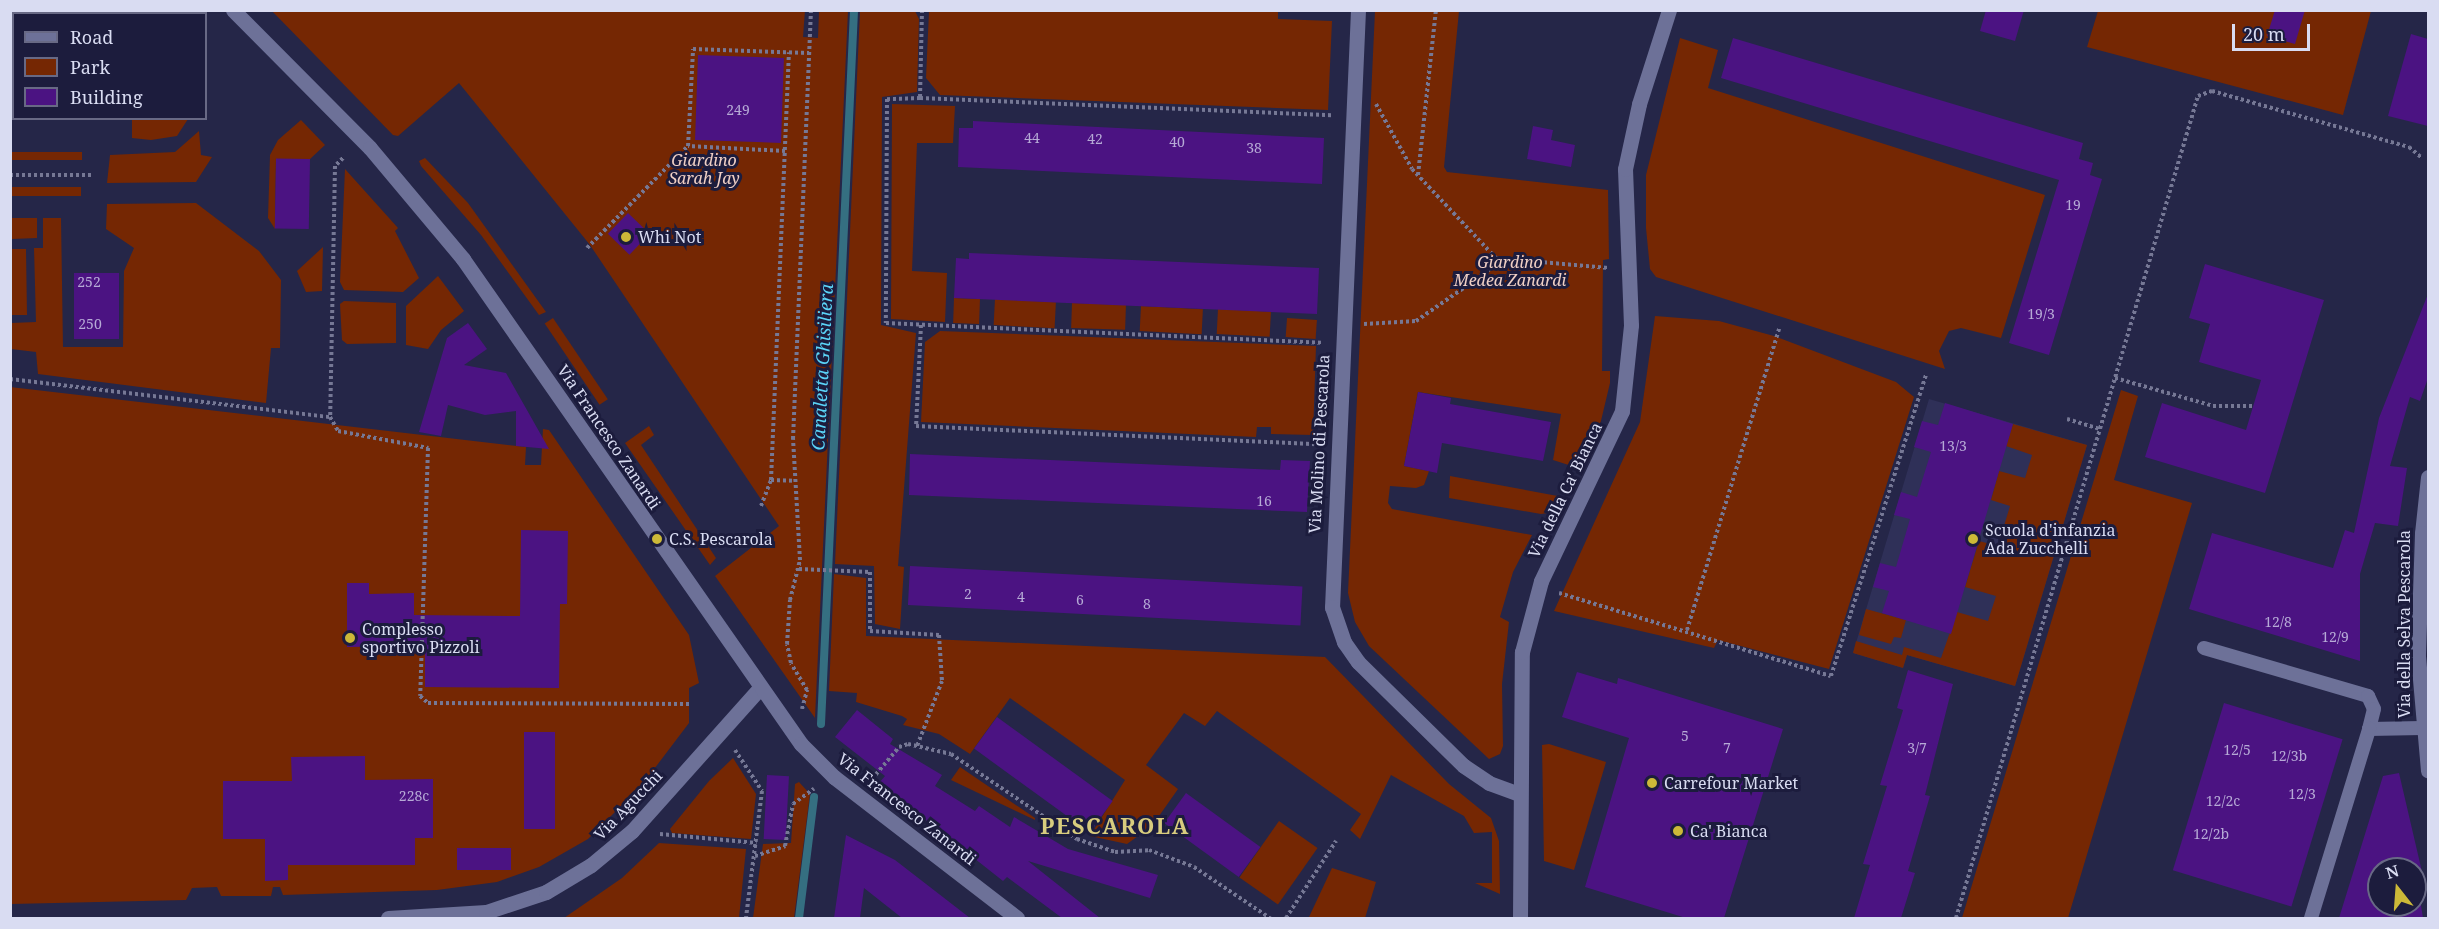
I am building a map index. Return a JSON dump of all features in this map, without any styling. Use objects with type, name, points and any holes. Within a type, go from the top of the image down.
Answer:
[{"type":"street","name":"Via Francesco Zanardi","points":[[233,10],[370,148],[464,259],[616,475],[789,731],[834,777],[1017,918]]},
{"type":"street","name":"Via Molino di Pescarola","points":[[1358,10],[1332,607],[1344,642],[1358,662],[1464,766],[1489,783],[1519,794]]},
{"type":"street","name":"Via della Ca' Bianca","points":[[1520,918],[1520,675],[1528,621],[1550,561],[1608,447],[1624,400],[1632,326],[1625,169],[1639,104],[1669,10]]},
{"type":"street","name":"Via della Selva Pescarola","points":[[2428,477],[2420,559],[2422,728],[2428,771]]},
{"type":"street","name":"Via Agucchi","points":[[388,918],[486,912],[546,892],[581,872],[632,831],[759,689]]},
{"type":"lane","points":[[2204,648],[2368,696],[2374,709],[2311,918]]},
{"type":"lane","points":[[2369,729],[2422,728]]},
{"type":"path","points":[[801,712],[807,690],[791,663],[787,644],[790,600],[799,569],[794,481],[811,10]]},
{"type":"path","points":[[921,98],[922,10]]},
{"type":"path","points":[[1418,176],[1436,10]]},
{"type":"path","points":[[587,248],[688,146],[693,49],[809,53]]},
{"type":"path","points":[[761,506],[771,480],[789,52]]},
{"type":"path","points":[[1956,918],[2198,96],[2212,91],[2409,147],[2422,158]]},
{"type":"path","points":[[1322,343],[886,323],[887,99],[921,98],[1332,115]]},
{"type":"path","points":[[1372,100],[1418,176],[1496,258],[1608,269]]},
{"type":"path","points":[[688,146],[785,151]]},
{"type":"path","points":[[343,158],[335,166],[330,417],[338,431],[428,448],[427,573],[420,614],[420,696],[428,703],[689,704]]},
{"type":"path","points":[[10,175],[94,175]]},
{"type":"path","points":[[1374,324],[1410,323],[1424,317],[1488,271],[1496,258]]},
{"type":"path","points":[[921,325],[916,426],[1317,444]]},
{"type":"path","points":[[1779,329],[1687,630],[1689,635],[1716,644],[1826,676],[1834,674],[1926,375]]},
{"type":"path","points":[[2115,378],[2213,406],[2254,405]]},
{"type":"path","points":[[10,379],[330,417]]},
{"type":"path","points":[[2067,419],[2100,429]]},
{"type":"path","points":[[771,480],[794,481]]},
{"type":"path","points":[[799,569],[870,572],[870,631],[939,635],[942,681],[917,746]]},
{"type":"path","points":[[1555,592],[1687,630]]},
{"type":"path","points":[[872,779],[899,747],[917,746],[964,760],[1077,839],[1115,852],[1149,850],[1194,867],[1270,918]]},
{"type":"path","points":[[735,750],[761,788],[757,843],[746,918]]},
{"type":"path","points":[[755,856],[785,846],[793,804],[814,789]]},
{"type":"path","points":[[660,834],[757,843]]},
{"type":"path","points":[[1286,918],[1336,841]]},
{"type":"shaded area","name":"Scuola d'infanzia Ada Zucchelli","points":[[1929,399],[2087,445],[2015,686],[1907,655],[1903,668],[1853,653]]},
{"type":"green space","name":"Giardino Sarah Jay","points":[[805,10],[803,37],[818,38],[819,11],[848,11],[815,718],[715,576],[779,526],[590,245],[459,83],[398,136],[393,135],[272,11]]},
{"type":"green space","points":[[860,11],[915,11],[919,19],[917,92],[882,97],[881,325],[916,333],[898,566],[904,567],[900,629],[875,624],[874,566],[835,564]]},
{"type":"green space","points":[[929,11],[1278,11],[1278,19],[1332,21],[1328,110],[940,95],[926,78]]},
{"type":"green space","name":"Giardino Medea Zanardi","points":[[1375,11],[1459,11],[1444,167],[1447,172],[1608,190],[1609,259],[1603,260],[1602,371],[1610,371],[1610,383],[1600,425],[1578,468],[1553,460],[1561,414],[1418,392],[1404,466],[1429,471],[1424,485],[1416,488],[1390,486],[1388,503],[1392,509],[1532,535],[1513,572],[1500,617],[1509,622],[1502,684],[1503,746],[1500,754],[1489,759],[1369,646],[1355,622],[1348,593]]},
{"type":"green space","points":[[2098,11],[2371,11],[2343,115],[2087,47]]},
{"type":"green space","points":[[1680,38],[1718,50],[1708,88],[2045,195],[2001,338],[1961,328],[1949,331],[1939,351],[1945,369],[1656,277],[1650,269],[1646,228],[1646,175]]},
{"type":"green space","points":[[892,104],[955,106],[953,143],[917,143],[912,271],[947,273],[945,322],[891,319]]},
{"type":"green space","points":[[132,120],[187,120],[177,136],[151,140],[132,138]]},
{"type":"green space","points":[[301,120],[325,145],[310,159],[276,160],[275,229],[268,218],[270,155],[278,140]]},
{"type":"green space","points":[[199,131],[201,155],[212,157],[196,182],[107,183],[110,155],[175,152]]},
{"type":"green space","points":[[11,152],[82,152],[82,160],[11,160]]},
{"type":"green space","points":[[425,158],[468,203],[546,312],[539,315],[481,235],[421,166],[419,161]]},
{"type":"green space","points":[[345,169],[398,228],[395,231],[419,278],[403,292],[344,290],[340,282]]},
{"type":"green space","points":[[11,187],[81,187],[81,196],[11,196]]},
{"type":"green space","points":[[196,203],[259,251],[281,280],[280,348],[271,348],[266,403],[38,374],[36,352],[11,349],[11,323],[36,322],[34,248],[43,248],[43,218],[61,218],[63,347],[123,347],[124,271],[134,248],[106,229],[107,204]]},
{"type":"green space","points":[[11,218],[37,218],[37,238],[12,239],[12,249],[26,249],[27,315],[11,315]]},
{"type":"green space","points":[[323,247],[322,291],[306,292],[297,271]]},
{"type":"green space","points":[[438,276],[464,311],[441,330],[428,349],[406,345],[406,306]]},
{"type":"green space","points":[[954,298],[980,299],[979,324],[953,323]]},
{"type":"green space","points":[[995,299],[1056,302],[1055,328],[994,325]]},
{"type":"green space","points":[[344,301],[396,303],[396,343],[347,344],[342,340],[340,304]]},
{"type":"green space","points":[[1072,303],[1126,305],[1125,330],[1071,328]]},
{"type":"green space","points":[[1141,306],[1203,309],[1202,334],[1140,331]]},
{"type":"green space","points":[[1218,309],[1271,312],[1270,337],[1217,334]]},
{"type":"green space","points":[[1655,316],[1719,321],[1774,336],[1896,382],[1914,397],[1829,669],[1718,640],[1714,648],[1554,611],[1640,422]]},
{"type":"green space","points":[[553,318],[608,399],[600,405],[545,324]]},
{"type":"green space","points":[[1287,318],[1317,320],[1316,339],[1286,337]]},
{"type":"green space","points":[[940,331],[1316,346],[1313,435],[1271,434],[1271,427],[1257,427],[1256,437],[921,422],[925,342]]},
{"type":"green space","name":"Complesso sportivo Pizzoli","points":[[10,387],[526,447],[525,465],[541,465],[543,429],[549,430],[689,635],[699,683],[689,688],[689,723],[642,785],[588,839],[539,867],[497,882],[437,890],[283,895],[280,887],[273,887],[271,896],[221,896],[217,887],[192,888],[186,900],[11,904]]},
{"type":"green space","points":[[2121,390],[2138,396],[2114,480],[2192,503],[2068,918],[1962,918]]},
{"type":"green space","points":[[2013,424],[2087,445],[2015,686],[1907,655],[1903,668],[1853,653],[1856,641],[1902,655],[1904,647],[1941,658],[1957,612],[1988,621],[1996,596],[1965,587],[1979,541],[1998,546],[2010,506],[1991,500],[1999,471],[2025,478],[2032,455],[2006,446]]},
{"type":"green space","points":[[649,426],[654,435],[641,445],[716,558],[710,565],[625,443]]},
{"type":"green space","points":[[1450,476],[1563,497],[1554,512],[1541,514],[1449,498]]},
{"type":"green space","points":[[834,574],[866,578],[866,636],[1325,657],[1449,784],[1491,818],[1499,841],[1500,894],[1475,883],[1492,883],[1492,832],[1474,833],[1464,816],[1391,775],[1360,839],[1350,830],[1361,814],[1217,711],[1205,726],[1184,713],[1146,765],[1178,789],[1152,826],[1127,844],[1090,836],[1125,780],[1010,698],[970,754],[939,734],[903,725],[907,719],[902,716],[856,702],[857,693],[829,691]]},
{"type":"green space","points":[[1866,609],[1906,620],[1901,638],[1894,637],[1891,644],[1859,635]]},
{"type":"green space","points":[[1549,744],[1606,762],[1574,870],[1544,861],[1542,745]]},
{"type":"green space","points":[[733,758],[756,794],[751,839],[672,833],[670,829],[709,781]]},
{"type":"green space","points":[[960,767],[1035,818],[1035,820],[951,780]]},
{"type":"green space","points":[[799,782],[810,794],[794,918],[753,918],[763,844],[791,843],[795,784]]},
{"type":"green space","points":[[1279,821],[1318,848],[1278,904],[1239,878]]},
{"type":"green space","points":[[659,843],[746,849],[739,918],[564,918],[622,878]]},
{"type":"green space","points":[[1332,868],[1376,882],[1365,918],[1309,917]]},
{"type":"building","points":[[1986,10],[2024,10],[2015,41],[1980,31]]},
{"type":"building","points":[[2275,10],[2305,10],[2295,44],[2267,36]]},
{"type":"building","points":[[2411,34],[2428,39],[2428,126],[2388,116]]},
{"type":"building","points":[[1733,38],[2083,143],[2079,159],[2093,163],[2090,175],[2102,179],[2049,355],[2009,343],[2059,180],[1721,78]]},
{"type":"building","points":[[698,55],[784,58],[781,143],[695,140]]},
{"type":"building","points":[[973,121],[1324,138],[1322,184],[958,167],[959,128],[973,128]]},
{"type":"building","points":[[1533,126],[1553,130],[1551,140],[1575,145],[1571,167],[1527,159]]},
{"type":"building","points":[[276,158],[310,159],[309,229],[275,228]]},
{"type":"building","points":[[628,213],[650,234],[629,255],[608,234]]},
{"type":"building","points":[[969,253],[1319,268],[1317,314],[954,298],[956,258],[969,259]]},
{"type":"building","points":[[2205,264],[2324,300],[2265,493],[2145,457],[2162,403],[2246,430],[2261,380],[2199,362],[2210,324],[2189,318]]},
{"type":"building","points":[[74,273],[119,273],[119,339],[74,339]]},
{"type":"building","points":[[2428,294],[2428,378],[2420,401],[2410,397],[2390,466],[2407,468],[2398,526],[2375,523],[2360,574],[2360,661],[2189,609],[2212,533],[2333,568],[2345,530],[2354,533],[2379,418]]},
{"type":"building","points":[[468,323],[487,349],[464,365],[506,373],[549,449],[516,446],[516,411],[485,415],[448,405],[441,436],[419,432],[447,338]]},
{"type":"building","points":[[1418,392],[1451,398],[1450,404],[1551,422],[1543,461],[1442,443],[1437,473],[1404,466]]},
{"type":"building","points":[[1945,403],[2013,424],[1951,634],[1882,613],[1889,591],[1873,587],[1880,563],[1896,567],[1910,519],[1894,515],[1901,492],[1917,497],[1931,452],[1914,447],[1922,421],[1938,425]]},
{"type":"building","points":[[910,454],[1280,470],[1281,460],[1310,461],[1307,512],[909,495]]},
{"type":"building","points":[[521,530],[568,531],[567,604],[560,604],[559,688],[425,687],[425,646],[347,647],[347,583],[369,583],[369,594],[414,593],[414,615],[520,616]]},
{"type":"building","points":[[910,566],[1302,587],[1300,626],[908,605]]},
{"type":"building","points":[[1908,670],[1953,684],[1925,795],[1930,796],[1908,871],[1915,873],[1901,918],[1854,918],[1870,865],[1863,864],[1887,786],[1880,785],[1903,710],[1897,708]]},
{"type":"building","name":"Ca' Bianca","points":[[1577,672],[1617,684],[1618,678],[1783,729],[1724,918],[1686,918],[1585,887],[1629,738],[1562,717]]},
{"type":"building","points":[[2224,703],[2343,739],[2291,907],[2173,870]]},
{"type":"building","points":[[857,710],[893,739],[890,744],[942,775],[935,786],[975,811],[979,806],[1010,827],[1014,817],[1068,849],[1158,875],[1150,898],[1028,861],[1100,918],[1062,918],[1007,877],[1003,881],[879,783],[885,776],[835,737]]},
{"type":"building","points":[[997,717],[1113,801],[1090,833],[974,749]]},
{"type":"building","points":[[524,732],[555,732],[555,829],[524,829]]},
{"type":"building","points":[[365,756],[365,780],[433,779],[433,838],[415,838],[415,865],[288,865],[288,880],[265,881],[265,839],[223,839],[223,781],[292,781],[291,757]]},
{"type":"building","points":[[2399,773],[2419,857],[2367,857],[2367,917],[2423,918],[2339,918],[2383,776]]},
{"type":"building","points":[[767,775],[789,776],[786,840],[764,839]]},
{"type":"building","points":[[1186,793],[1260,847],[1239,877],[1164,823]]},
{"type":"building","points":[[846,835],[895,860],[970,918],[902,918],[864,888],[860,918],[834,918]]},
{"type":"building","points":[[457,848],[511,848],[511,870],[457,870]]},
{"type":"waterway","name":"Canaletta Ghisiliera","points":[[821,724],[854,10]]},
{"type":"waterway","name":"Canaletta Ghisiliera","points":[[799,918],[814,797]]},
{"type":"place","name":"Whi Not","points":[[626,237]]},
{"type":"place","name":"C.S. Pescarola","points":[[657,539]]},
{"type":"place","name":"Scuola d'infanzia Ada Zucchelli","points":[[1973,539]]},
{"type":"place","name":"Complesso sportivo Pizzoli","points":[[350,638]]},
{"type":"place","name":"Carrefour Market","points":[[1652,783]]},
{"type":"place","name":"Ca' Bianca","points":[[1678,831]]},
{"type":"district","name":"PESCAROLA","points":[[1115,826]]}]
